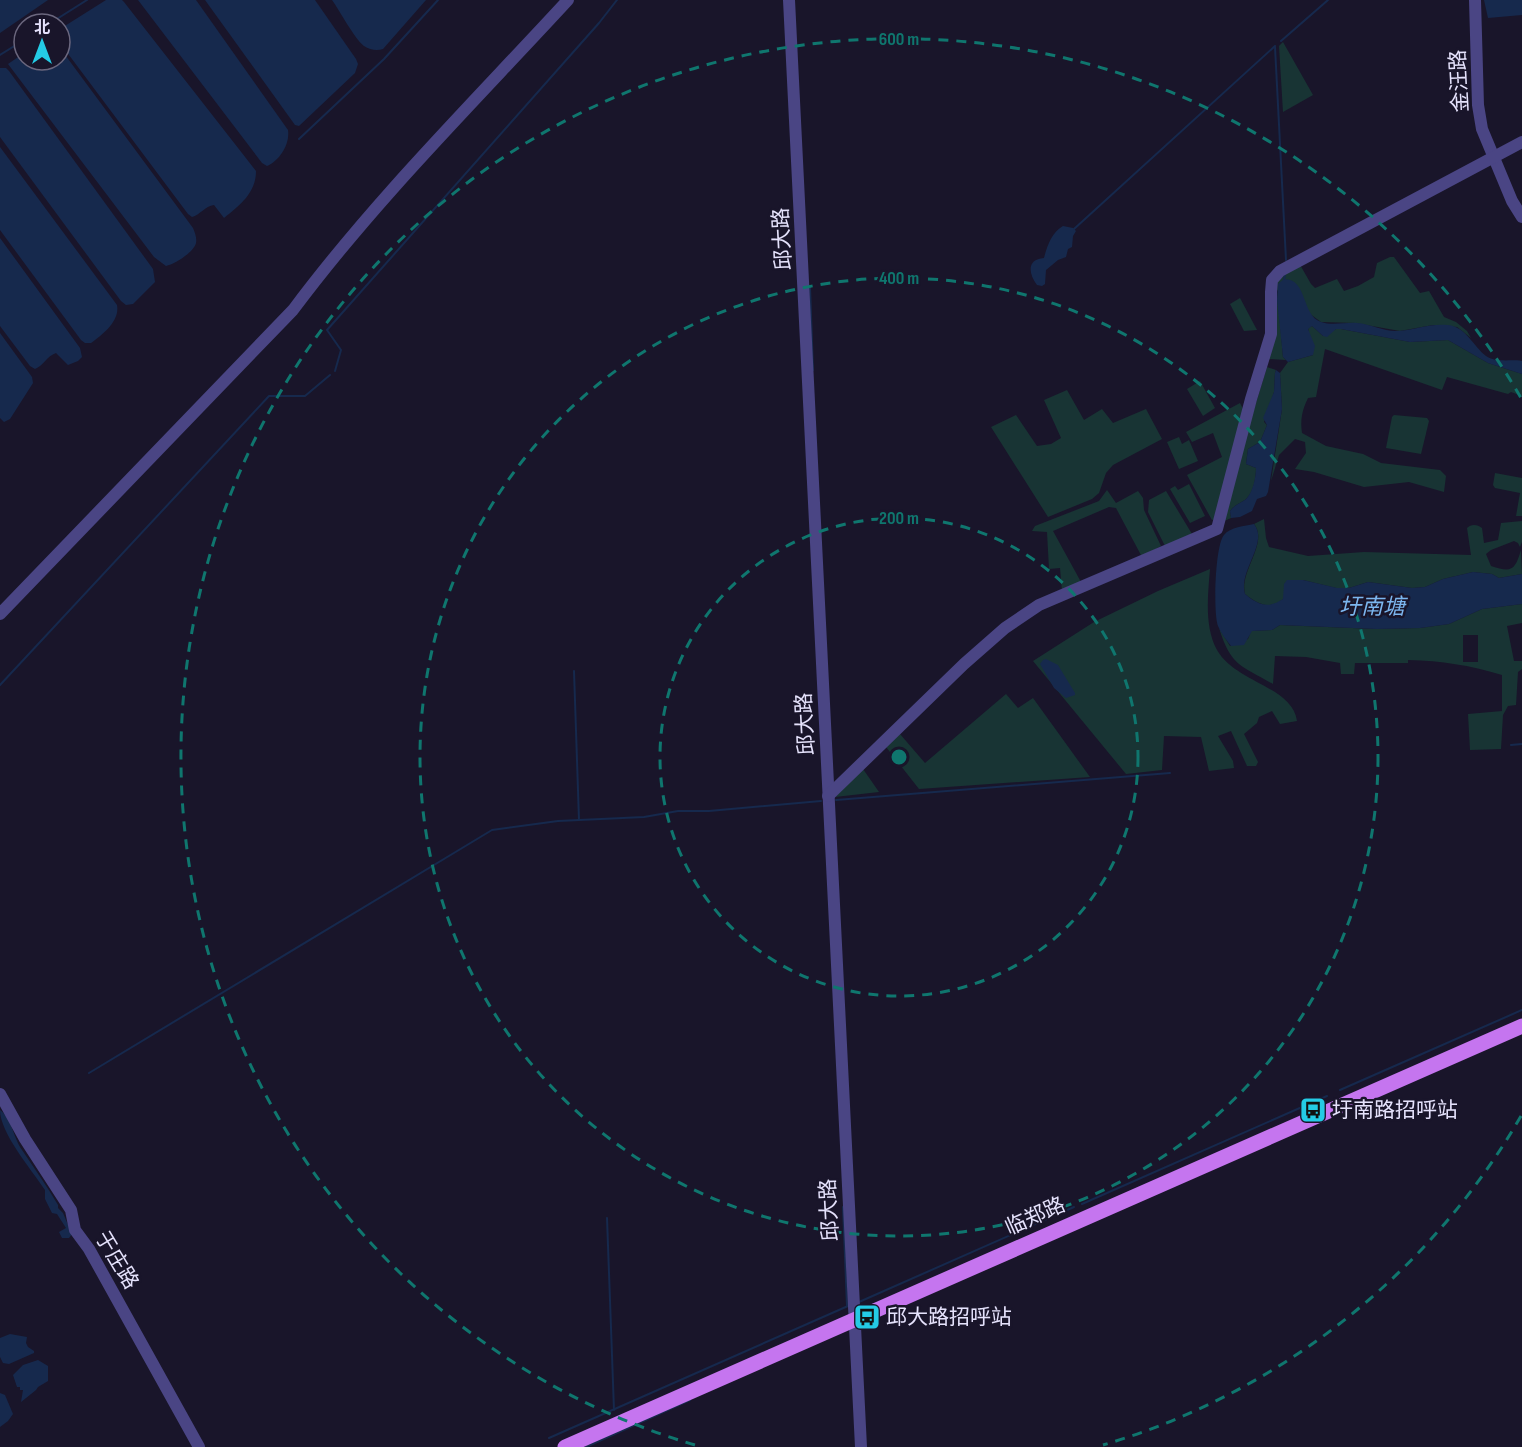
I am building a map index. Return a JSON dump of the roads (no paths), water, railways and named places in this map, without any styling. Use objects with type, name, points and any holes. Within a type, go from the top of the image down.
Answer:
[{"type":"main road","name":"临郑路","points":[[566,1447],[854,1318],[1522,1026]]},
{"type":"street","points":[[0,614],[293,310],[363,222],[568,0]]},
{"type":"street","name":"邱大路","points":[[789,0],[861,1447]]},
{"type":"street","name":"金汪路","points":[[1475,0],[1478,105],[1482,129],[1512,201],[1522,218]]},
{"type":"street","points":[[828,796],[964,664],[1005,628],[1039,605],[1216,529],[1247,410],[1271,334],[1271,292],[1274,276],[1522,142]]},
{"type":"street","name":"于庄路","points":[[0,1094],[25,1139],[71,1210],[75,1230],[89,1249],[200,1447]]},
{"type":"water","points":[[0,0],[48,0],[31,12],[12,12],[12,25],[0,33]]},
{"type":"water","points":[[106,0],[122,0],[256,171],[250,192],[224,218],[214,205],[192,217],[188,214],[72,59],[72,21]]},
{"type":"water","points":[[138,0],[196,0],[288,130],[286,146],[276,160],[267,166],[262,163]]},
{"type":"water","points":[[205,0],[315,0],[356,59],[358,64],[355,73],[299,126],[295,125]]},
{"type":"water","points":[[332,0],[426,0],[383,49],[376,50],[360,42]]},
{"type":"water","points":[[1484,0],[1522,0],[1522,15],[1488,18]]},
{"type":"water","points":[[72,64],[193,228],[196,243],[188,254],[166,266],[154,257],[14,72],[72,72]]},
{"type":"water","points":[[0,68],[6,68],[9,71],[153,269],[155,282],[133,304],[126,305],[121,301],[0,137]]},
{"type":"water","points":[[0,147],[117,305],[113,322],[91,343],[81,340],[0,230]]},
{"type":"water","points":[[1063,226],[1076,231],[1072,247],[1068,249],[1066,257],[1058,260],[1046,270],[1045,284],[1037,285],[1032,276],[1032,264],[1044,258],[1048,244]]},
{"type":"water","points":[[0,238],[80,348],[82,357],[78,361],[68,365],[56,353],[35,369],[30,366],[0,326]]},
{"type":"water","points":[[1284,279],[1297,285],[1310,312],[1321,322],[1357,323],[1393,331],[1435,325],[1454,326],[1465,333],[1486,356],[1498,360],[1522,361],[1522,374],[1488,363],[1448,340],[1410,342],[1341,329],[1336,329],[1327,337],[1312,326],[1308,329],[1315,346],[1313,355],[1288,362],[1283,357],[1277,300],[1278,284]]},
{"type":"water","points":[[0,333],[32,377],[33,383],[10,419],[4,422],[0,418]]},
{"type":"water","points":[[1276,370],[1280,373],[1282,409],[1268,492],[1266,496],[1257,499],[1252,511],[1240,517],[1231,518],[1230,511],[1247,498],[1254,484],[1256,468],[1246,464],[1248,449],[1260,442],[1267,425],[1263,418],[1274,392]]},
{"type":"water","name":"圩南塘","points":[[1254,524],[1258,532],[1258,540],[1244,585],[1245,594],[1259,603],[1268,605],[1283,599],[1284,584],[1287,580],[1303,580],[1337,588],[1349,588],[1368,582],[1412,588],[1425,587],[1443,579],[1473,572],[1492,574],[1499,578],[1522,574],[1522,604],[1482,609],[1449,624],[1420,628],[1377,629],[1280,625],[1272,630],[1252,631],[1244,645],[1231,646],[1216,619],[1216,579],[1221,541],[1230,530]]},
{"type":"water","points":[[1046,659],[1058,665],[1075,695],[1066,698],[1054,688],[1040,664]]},
{"type":"water","points":[[0,1110],[7,1118],[22,1150],[63,1213],[72,1234],[69,1238],[62,1238],[59,1232],[66,1228],[57,1214],[52,1213],[45,1199],[45,1190],[11,1140],[1,1119]]},
{"type":"water","points":[[10,1334],[27,1337],[26,1343],[34,1353],[9,1364],[3,1363],[0,1357],[0,1338]]},
{"type":"water","points":[[38,1360],[48,1366],[48,1381],[21,1402],[23,1390],[17,1387],[13,1375],[23,1365]]},
{"type":"water","points":[[0,1393],[5,1395],[13,1414],[0,1427]]},
{"type":"waterway","points":[[68,12],[87,0]]},
{"type":"waterway","points":[[299,139],[384,59],[438,0]]},
{"type":"waterway","points":[[335,371],[341,350],[327,330],[617,0]]},
{"type":"waterway","points":[[1281,41],[1328,0]]},
{"type":"waterway","points":[[1074,229],[1275,46]]},
{"type":"waterway","points":[[1275,47],[1286,260]]},
{"type":"waterway","points":[[0,55],[12,48]]},
{"type":"waterway","points":[[810,287],[813,370]]},
{"type":"waterway","points":[[0,685],[269,396],[305,396],[330,375]]},
{"type":"waterway","points":[[574,671],[579,820]]},
{"type":"waterway","points":[[1511,745],[1522,744]]},
{"type":"waterway","points":[[836,800],[1170,773]]},
{"type":"waterway","points":[[89,1073],[492,830],[558,821],[644,817],[678,811],[709,811],[821,801]]},
{"type":"waterway","points":[[1340,1090],[1522,1010]]},
{"type":"waterway","points":[[1082,1204],[1327,1096]]},
{"type":"waterway","points":[[843,1207],[847,1306]]},
{"type":"waterway","points":[[859,1302],[1074,1207]]},
{"type":"waterway","points":[[607,1218],[614,1410]]},
{"type":"waterway","points":[[549,1438],[848,1306]]},
{"type":"waterway","points":[[586,1447],[690,1400]]},
{"type":"place","name":"圩南路招呼站","points":[[1313,1110]]},
{"type":"place","name":"邱大路招呼站","points":[[867,1317]]}]
